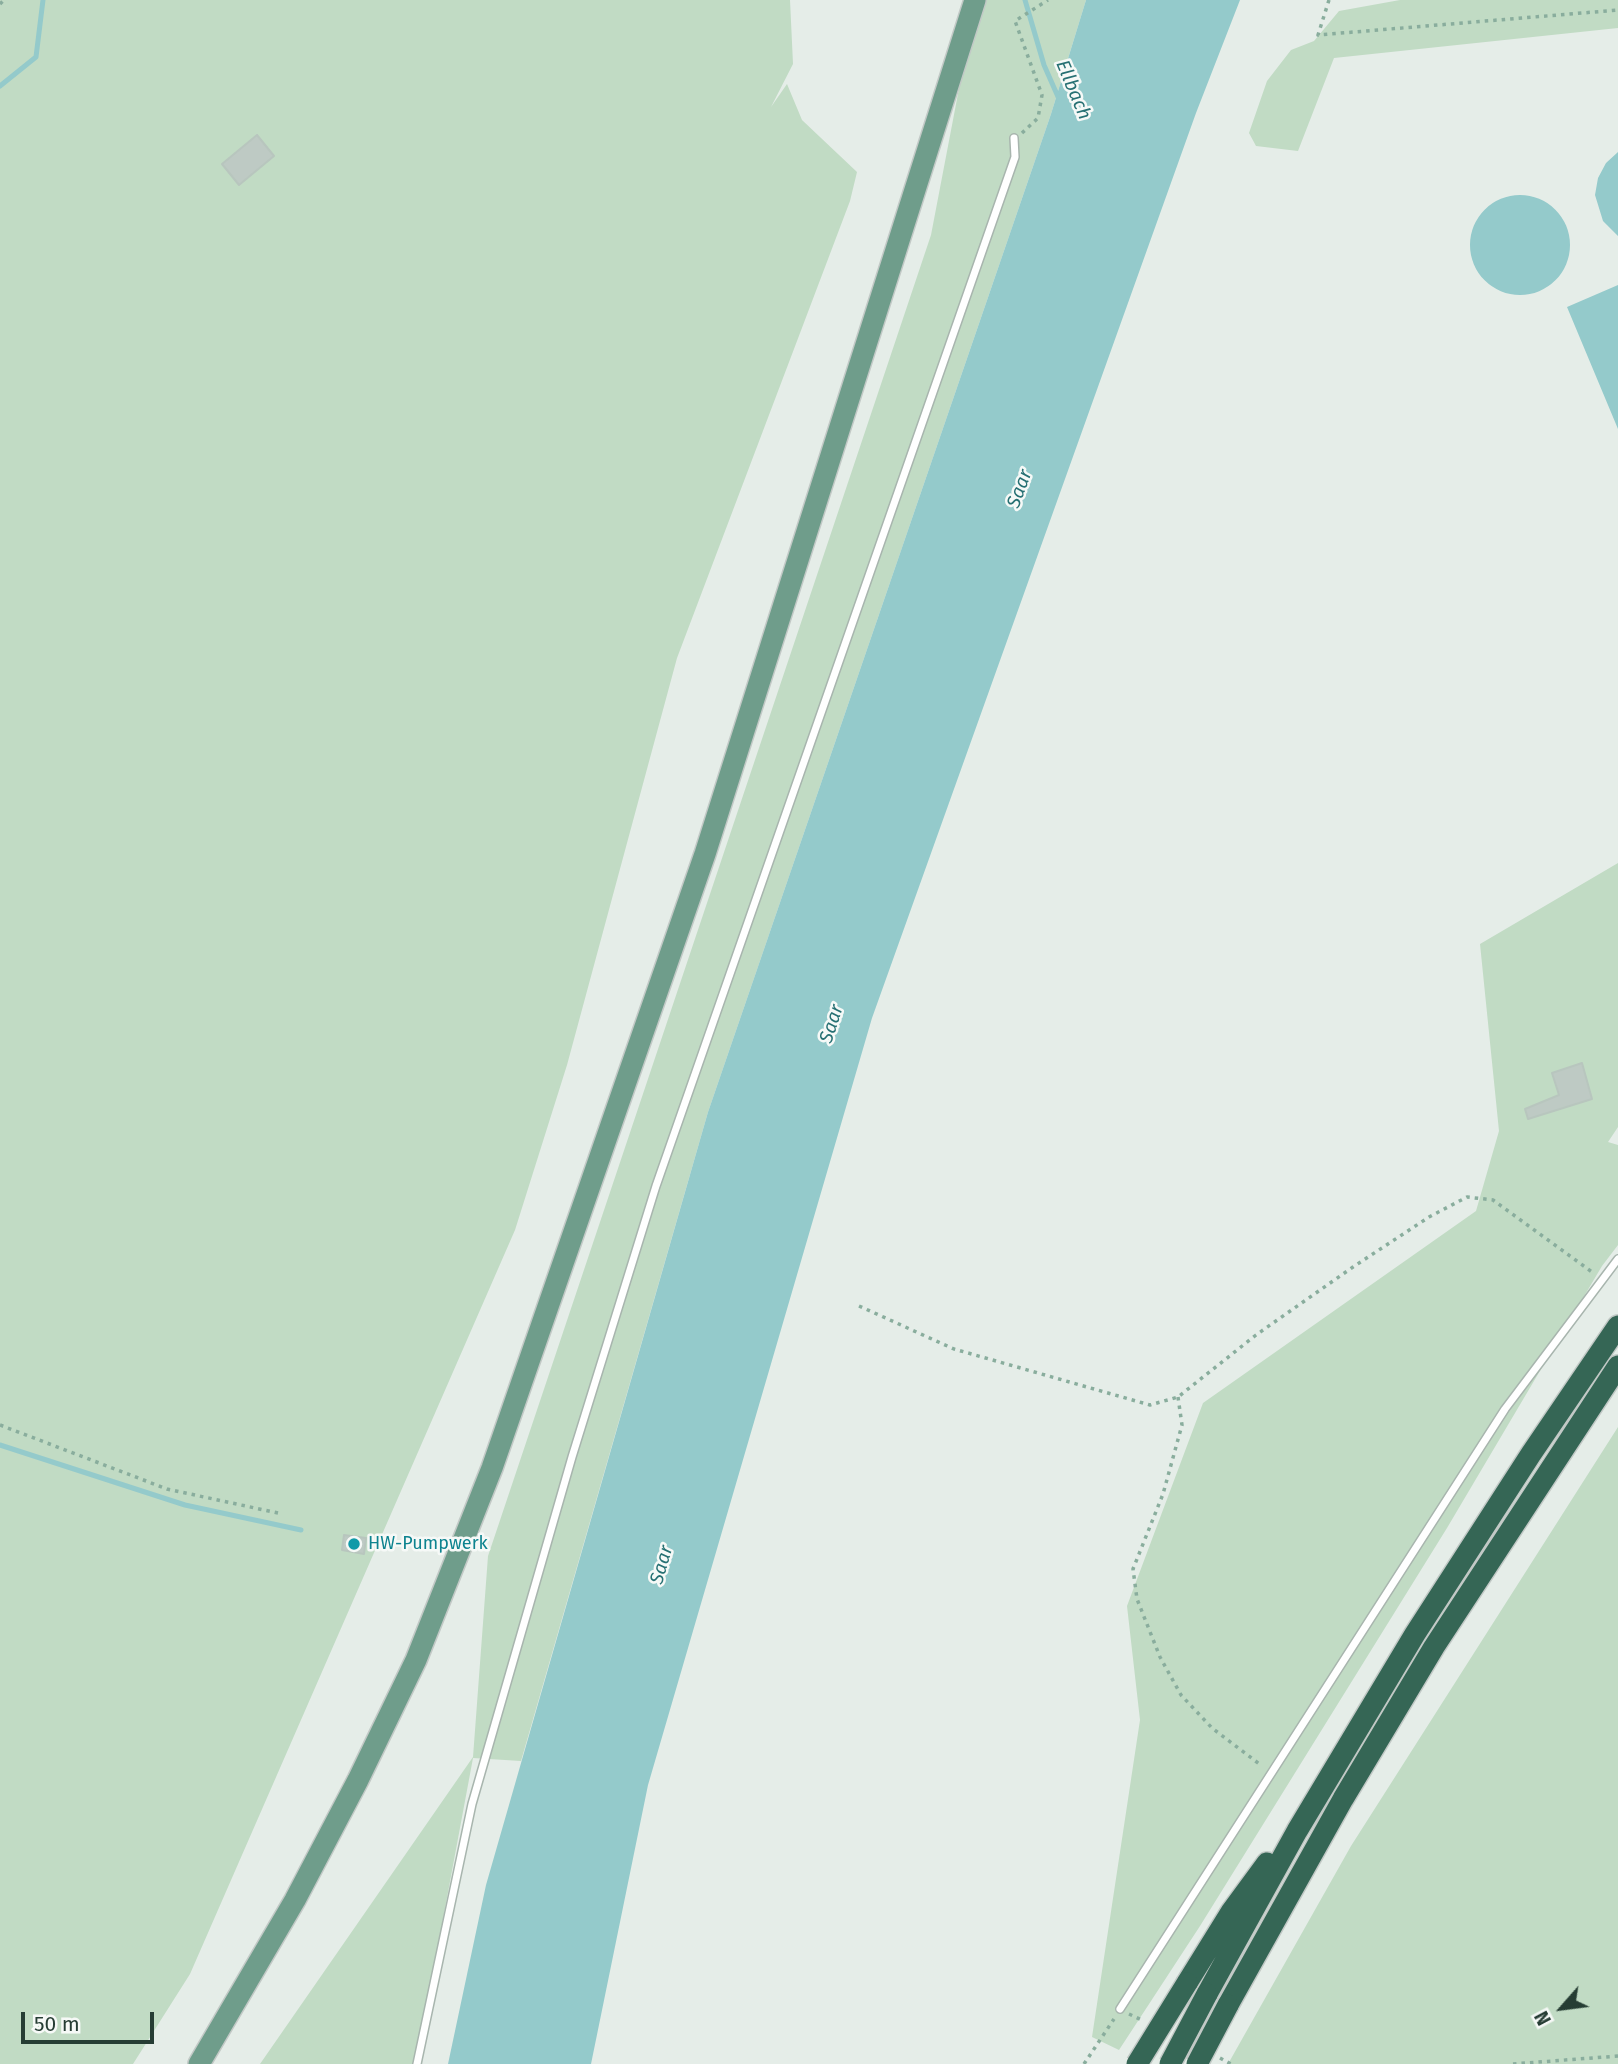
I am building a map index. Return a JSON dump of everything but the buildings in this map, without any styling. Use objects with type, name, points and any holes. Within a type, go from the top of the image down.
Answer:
[{"type":"highway","points":[[1170,2064],[1297,1831],[1472,1543],[1618,1326]]},
{"type":"highway","points":[[1197,2064],[1343,1799],[1434,1647],[1618,1366]]},
{"type":"highway","points":[[1137,2064],[1254,1880],[1297,1831]]},
{"type":"main road","points":[[199,2064],[295,1900],[364,1768],[416,1660],[492,1468],[697,879],[773,648],[975,0]]},
{"type":"lane","points":[[417,2064],[472,1804],[568,1469],[656,1186],[1014,157],[1014,138]]},
{"type":"lane","points":[[1120,2009],[1506,1409],[1618,1259]]},
{"type":"path","points":[[0,4],[5,0]]},
{"type":"path","points":[[1014,138],[1035,122],[1042,105],[1040,89],[1015,24],[1016,19],[1048,0]]},
{"type":"path","points":[[1329,0],[1318,35],[1618,9]]},
{"type":"path","points":[[859,1306],[954,1349],[1057,1381],[1150,1405],[1178,1396],[1256,1335],[1353,1267],[1429,1217],[1467,1197],[1493,1200],[1568,1257],[1603,1279]]},
{"type":"path","points":[[1178,1396],[1182,1425],[1163,1494],[1133,1569],[1138,1599],[1160,1657],[1181,1695],[1212,1728],[1272,1773]]},
{"type":"path","points":[[0,1424],[167,1489],[278,1513]]},
{"type":"path","points":[[1084,2064],[1120,2009]]},
{"type":"path","points":[[1513,2064],[1618,2056]]},
{"type":"green space","points":[[0,0],[790,0],[793,64],[771,107],[787,84],[802,120],[857,172],[850,201],[677,658],[567,1065],[515,1230],[190,1974],[133,2064],[0,2064]]},
{"type":"green space","points":[[983,0],[1086,0],[1051,114],[708,1112],[521,1761],[473,1758],[416,2064],[260,2064],[473,1757],[488,1556],[931,235],[961,78]]},
{"type":"green space","points":[[1400,0],[1618,0],[1618,28],[1334,58],[1298,151],[1256,146],[1249,133],[1267,81],[1291,50],[1314,41],[1339,11]]},
{"type":"green space","points":[[1618,863],[1618,1127],[1608,1142],[1618,1145],[1618,1245],[1602,1266],[1447,1528],[1200,1926],[1119,2050],[1092,2037],[1140,1720],[1127,1606],[1203,1403],[1476,1211],[1499,1131],[1480,944]]},
{"type":"green space","points":[[1618,1427],[1618,2064],[1228,2064],[1351,1846]]},
{"type":"water","name":"Saar","points":[[1086,0],[1240,0],[1196,113],[872,1018],[648,1785],[591,2064],[448,2064],[486,1885],[708,1112],[1051,114]]},
{"type":"water","points":[[1618,152],[1618,236],[1603,221],[1595,195],[1598,178],[1606,163]]},
{"type":"water","points":[[1520,195],[1539,199],[1555,210],[1566,226],[1570,245],[1566,264],[1555,280],[1539,291],[1520,295],[1501,291],[1485,280],[1474,264],[1470,245],[1474,226],[1485,210],[1501,199]]},
{"type":"water","points":[[1618,285],[1618,429],[1567,307]]},
{"type":"waterway","points":[[0,86],[36,57],[43,0]]},
{"type":"waterway","name":"Ellbach","points":[[1025,0],[1044,65],[1059,99]]},
{"type":"waterway","points":[[0,1445],[185,1505],[301,1530]]},
{"type":"place","name":"HW-Pumpwerk","points":[[354,1544]]}]
